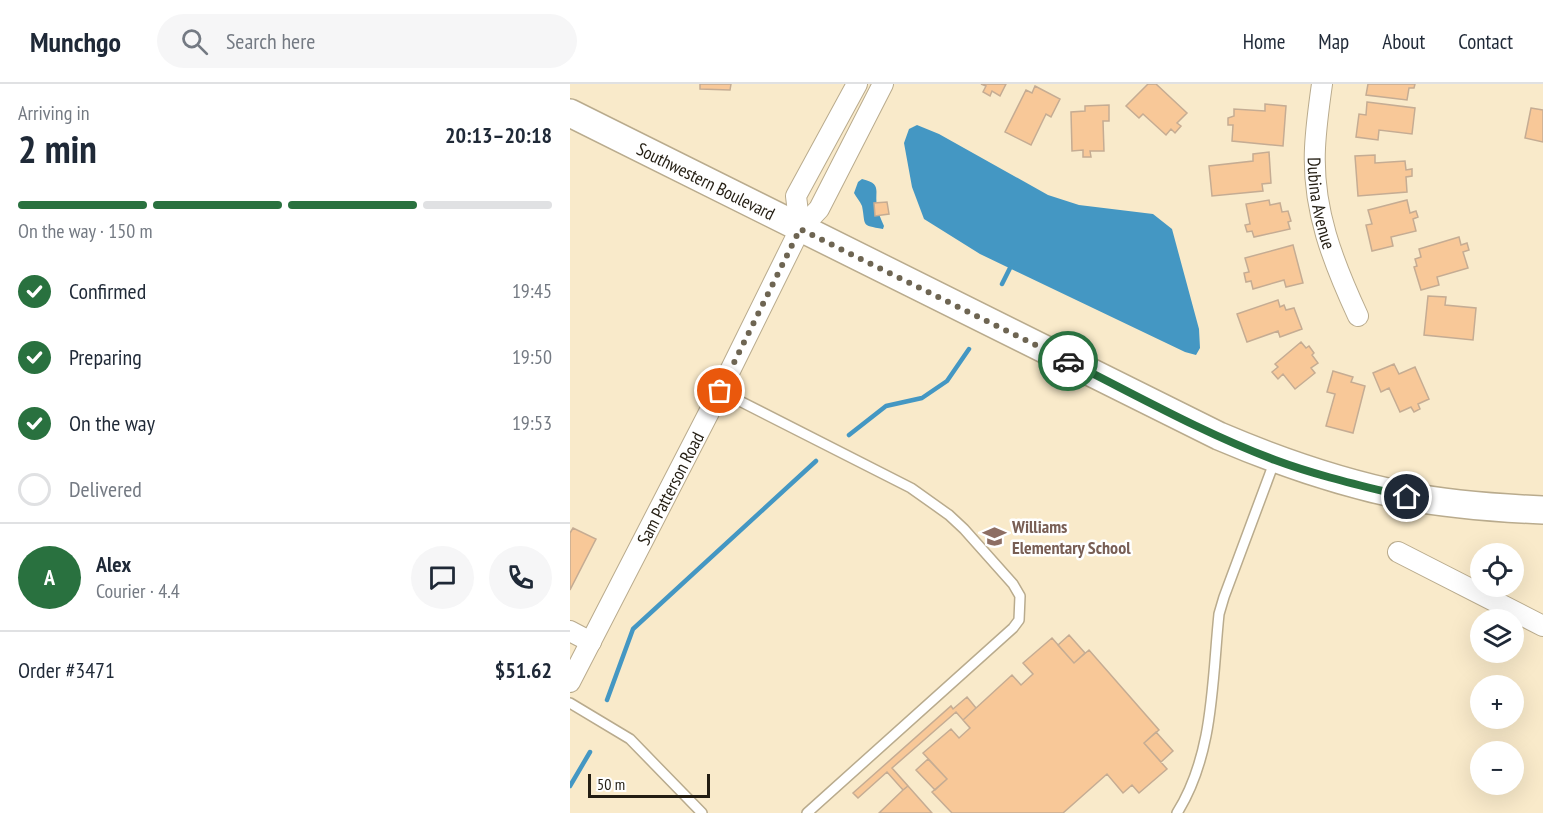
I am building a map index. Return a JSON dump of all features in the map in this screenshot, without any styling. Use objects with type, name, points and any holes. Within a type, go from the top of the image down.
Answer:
[{"type":"street","points":[[800,229],[796,196],[857,84]]},
{"type":"street","name":"Sam Patterson Road","points":[[570,682],[720,391],[800,229],[819,209],[883,84]]},
{"type":"street","name":"Dubina Avenue","points":[[1322,84],[1315,148],[1319,209],[1336,269],[1358,316]]},
{"type":"street","name":"Southwestern Boulevard","points":[[570,113],[1219,436],[1275,460],[1327,477],[1407,497],[1458,504],[1543,510]]},
{"type":"street","points":[[1398,552],[1543,626]]},
{"type":"street","points":[[570,631],[591,642]]},
{"type":"lane","points":[[720,391],[911,488],[949,515],[964,529],[1013,584],[1020,596],[1019,620],[1013,628],[807,813]]},
{"type":"lane","points":[[1177,813],[1193,784],[1206,745],[1219,614],[1275,460]]},
{"type":"lane","points":[[570,703],[630,739],[702,813]]},
{"type":"water","points":[[917,125],[939,134],[1048,195],[1079,205],[1153,214],[1172,229],[1199,329],[1200,348],[1196,355],[1185,352],[980,254],[924,219],[912,187],[904,143],[909,129]]},
{"type":"water","points":[[862,179],[875,186],[877,209],[884,226],[883,229],[865,224],[862,206],[854,193],[858,182]]},
{"type":"building","points":[[700,84],[731,84],[730,90],[700,89]]},
{"type":"building","points":[[981,84],[1006,84],[1000,96],[992,91],[990,96],[983,92],[986,86]]},
{"type":"building","points":[[1148,84],[1156,84],[1187,113],[1177,123],[1181,126],[1175,133],[1171,129],[1166,135],[1143,114],[1139,118],[1126,106]]},
{"type":"building","points":[[1368,84],[1415,84],[1414,88],[1409,88],[1407,100],[1366,95]]},
{"type":"building","points":[[1035,86],[1060,99],[1051,117],[1046,114],[1031,145],[1005,132],[1026,90],[1032,93]]},
{"type":"building","points":[[1367,102],[1415,108],[1412,134],[1379,130],[1378,140],[1356,137],[1359,114],[1366,115]]},
{"type":"building","points":[[1265,104],[1286,106],[1283,146],[1232,141],[1233,125],[1228,125],[1228,118],[1234,116],[1234,109],[1265,111]]},
{"type":"building","points":[[1109,105],[1109,121],[1103,121],[1104,151],[1090,151],[1091,157],[1083,157],[1083,150],[1072,151],[1071,112],[1085,111],[1085,106]]},
{"type":"building","points":[[1531,108],[1543,110],[1543,142],[1525,138]]},
{"type":"building","points":[[1269,152],[1271,183],[1262,184],[1263,191],[1212,196],[1209,166],[1253,161],[1253,154]]},
{"type":"building","points":[[1375,155],[1375,163],[1405,161],[1406,170],[1412,169],[1412,176],[1406,177],[1407,192],[1358,196],[1355,156]]},
{"type":"building","points":[[1269,200],[1270,205],[1280,203],[1282,212],[1288,211],[1291,221],[1288,222],[1290,229],[1254,237],[1252,231],[1247,232],[1245,225],[1250,224],[1246,204]]},
{"type":"building","points":[[1407,200],[1410,213],[1416,211],[1418,217],[1413,219],[1416,231],[1391,237],[1393,246],[1372,251],[1366,225],[1372,224],[1368,210]]},
{"type":"building","points":[[887,202],[889,214],[875,216],[874,203]]},
{"type":"building","points":[[1459,237],[1461,245],[1467,243],[1469,250],[1463,252],[1468,268],[1437,277],[1439,285],[1421,290],[1414,267],[1417,266],[1415,259],[1421,257],[1419,249]]},
{"type":"building","points":[[1293,245],[1303,283],[1286,287],[1284,280],[1253,289],[1251,281],[1246,282],[1244,273],[1249,272],[1245,258]]},
{"type":"building","points":[[1428,296],[1446,297],[1445,305],[1476,308],[1473,340],[1424,335]]},
{"type":"building","points":[[1278,300],[1280,307],[1284,305],[1286,310],[1294,308],[1302,329],[1280,337],[1278,331],[1247,342],[1237,314]]},
{"type":"building","points":[[1301,342],[1306,348],[1309,346],[1318,363],[1311,368],[1315,373],[1295,389],[1283,374],[1278,379],[1272,372],[1278,367],[1275,364]]},
{"type":"building","points":[[1394,364],[1399,374],[1415,367],[1429,399],[1418,404],[1420,409],[1414,412],[1411,407],[1400,412],[1389,388],[1381,392],[1373,373]]},
{"type":"building","points":[[1333,371],[1353,377],[1351,382],[1365,386],[1353,433],[1326,426],[1335,394],[1327,392]]},
{"type":"building","points":[[573,528],[596,539],[570,590],[570,533]]},
{"type":"building","points":[[1069,635],[1085,653],[1074,663],[1058,645]]},
{"type":"building","points":[[1052,638],[1074,663],[1089,650],[1159,730],[1144,743],[1167,769],[1139,793],[1132,785],[1123,793],[1107,774],[1063,813],[952,813],[932,792],[947,779],[923,753],[951,729],[959,738],[970,728],[963,720],[1012,675],[1021,685],[1033,674],[1023,663]]},
{"type":"building","points":[[967,697],[976,708],[963,720],[956,712],[892,768],[908,786],[903,790],[887,772],[858,798],[853,793],[951,706],[953,709]]},
{"type":"building","points":[[1156,732],[1173,751],[1161,762],[1144,743]]},
{"type":"building","points":[[928,759],[947,779],[935,790],[916,770]]},
{"type":"building","points":[[908,786],[932,813],[879,813],[903,790]]},
{"type":"waterway","points":[[1002,284],[1012,264]]},
{"type":"waterway","points":[[849,435],[886,406],[922,398],[947,381],[969,349]]},
{"type":"waterway","points":[[607,700],[633,629],[816,461]]},
{"type":"waterway","points":[[570,786],[590,752]]},
{"type":"way so far","points":[[720,391],[800,229],[1068,361]]},
{"type":"place","name":"Williams Elementary School","points":[[994,536]]},
{"type":"route","points":[[1068,361],[1219,436],[1275,460],[1316,474],[1407,497]]}]
